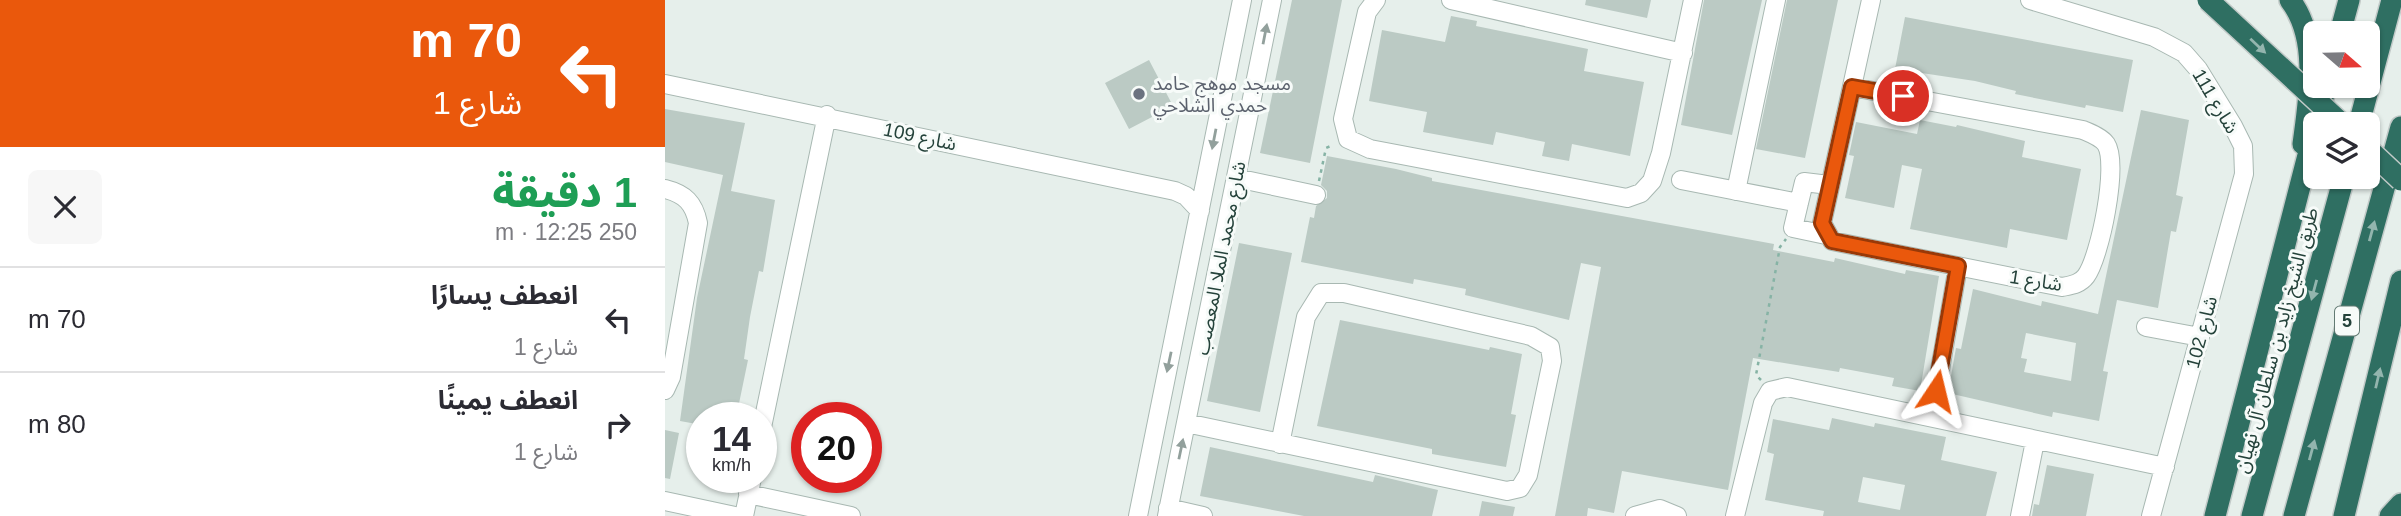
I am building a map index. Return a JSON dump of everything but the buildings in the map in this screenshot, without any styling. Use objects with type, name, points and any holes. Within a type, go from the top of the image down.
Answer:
[{"type":"highway","points":[[2208,0],[2329,112]]},
{"type":"highway","points":[[2290,0],[2305,27],[2309,57],[2307,112],[2295,205]]},
{"type":"highway","points":[[2344,21],[2350,0]]},
{"type":"highway","points":[[2361,112],[2392,0]]},
{"type":"highway","name":"5","points":[[2294,516],[2401,127]]},
{"type":"highway","points":[[2380,160],[2401,180]]},
{"type":"highway","points":[[2215,516],[2303,175]]},
{"type":"highway","name":"طريق الشيخ زايد بن سلطان آل نهيان","points":[[2252,516],[2341,189]]},
{"type":"highway","points":[[2344,516],[2401,281]]},
{"type":"highway","points":[[2390,516],[2401,504]]},
{"type":"street","name":"شارع محمد الملا المعصب","points":[[1138,516],[1242,0]]},
{"type":"street","name":"شارع محمد الملا المعصب","points":[[1168,512],[1272,0]]},
{"type":"street","points":[[1376,0],[1367,12],[1343,119],[1348,139],[1370,149],[1627,198],[1641,193],[1652,181],[1693,0]]},
{"type":"street","points":[[1451,0],[1682,53]]},
{"type":"street","points":[[1736,191],[1776,0]]},
{"type":"street","points":[[1826,235],[1822,223],[1829,185],[1871,0]]},
{"type":"street","name":"شارع 111","points":[[2030,0],[2154,37],[2184,53],[2198,69],[2243,146]]},
{"type":"street","name":"شارع 109","points":[[665,84],[827,115],[1175,191],[1186,196],[1200,211]]},
{"type":"street","name":"شارع 1","points":[[1793,228],[1826,235],[1832,241],[2062,287],[2076,285],[2085,278],[2095,260],[2111,175],[2111,157],[2106,144],[2083,130],[1852,87]]},
{"type":"street","points":[[767,402],[827,115]]},
{"type":"street","name":"شارع 102","points":[[2151,516],[2243,174],[2243,146]]},
{"type":"street","points":[[1175,191],[1188,189],[1206,178]]},
{"type":"street","points":[[1236,178],[1316,195]]},
{"type":"street","points":[[1681,180],[1799,203]]},
{"type":"street","points":[[1793,228],[1804,182],[1829,185]]},
{"type":"street","points":[[665,189],[682,195],[692,203],[698,223],[671,377],[665,390]]},
{"type":"street","points":[[1932,416],[1958,266]]},
{"type":"street","points":[[1186,423],[1280,444],[1507,491],[1520,488],[1528,475],[1550,374],[1550,346],[1531,336],[1344,293],[1321,293],[1306,317],[1280,444]]},
{"type":"street","points":[[2145,327],[2200,337]]},
{"type":"street","points":[[1735,516],[1763,403],[1770,391],[1787,387],[2165,467]]},
{"type":"street","points":[[2020,516],[2035,440]]},
{"type":"street","points":[[744,516],[749,493]]},
{"type":"street","points":[[774,493],[851,516]]},
{"type":"street","points":[[665,501],[735,516]]},
{"type":"street","points":[[1635,516],[1660,509],[1677,516]]},
{"type":"street","points":[[1168,512],[1203,516]]},
{"type":"path","points":[[1316,195],[1326,148],[1348,139]]},
{"type":"path","points":[[1770,391],[1756,375],[1780,247],[1793,228]]},
{"type":"place","name":"مسجد موهج حامد حمدي الشلاحي","points":[[1139,94]]},
{"type":"route","points":[[1903,96],[1852,87],[1822,223],[1826,235],[1832,241],[1958,266],[1936,391]]}]
